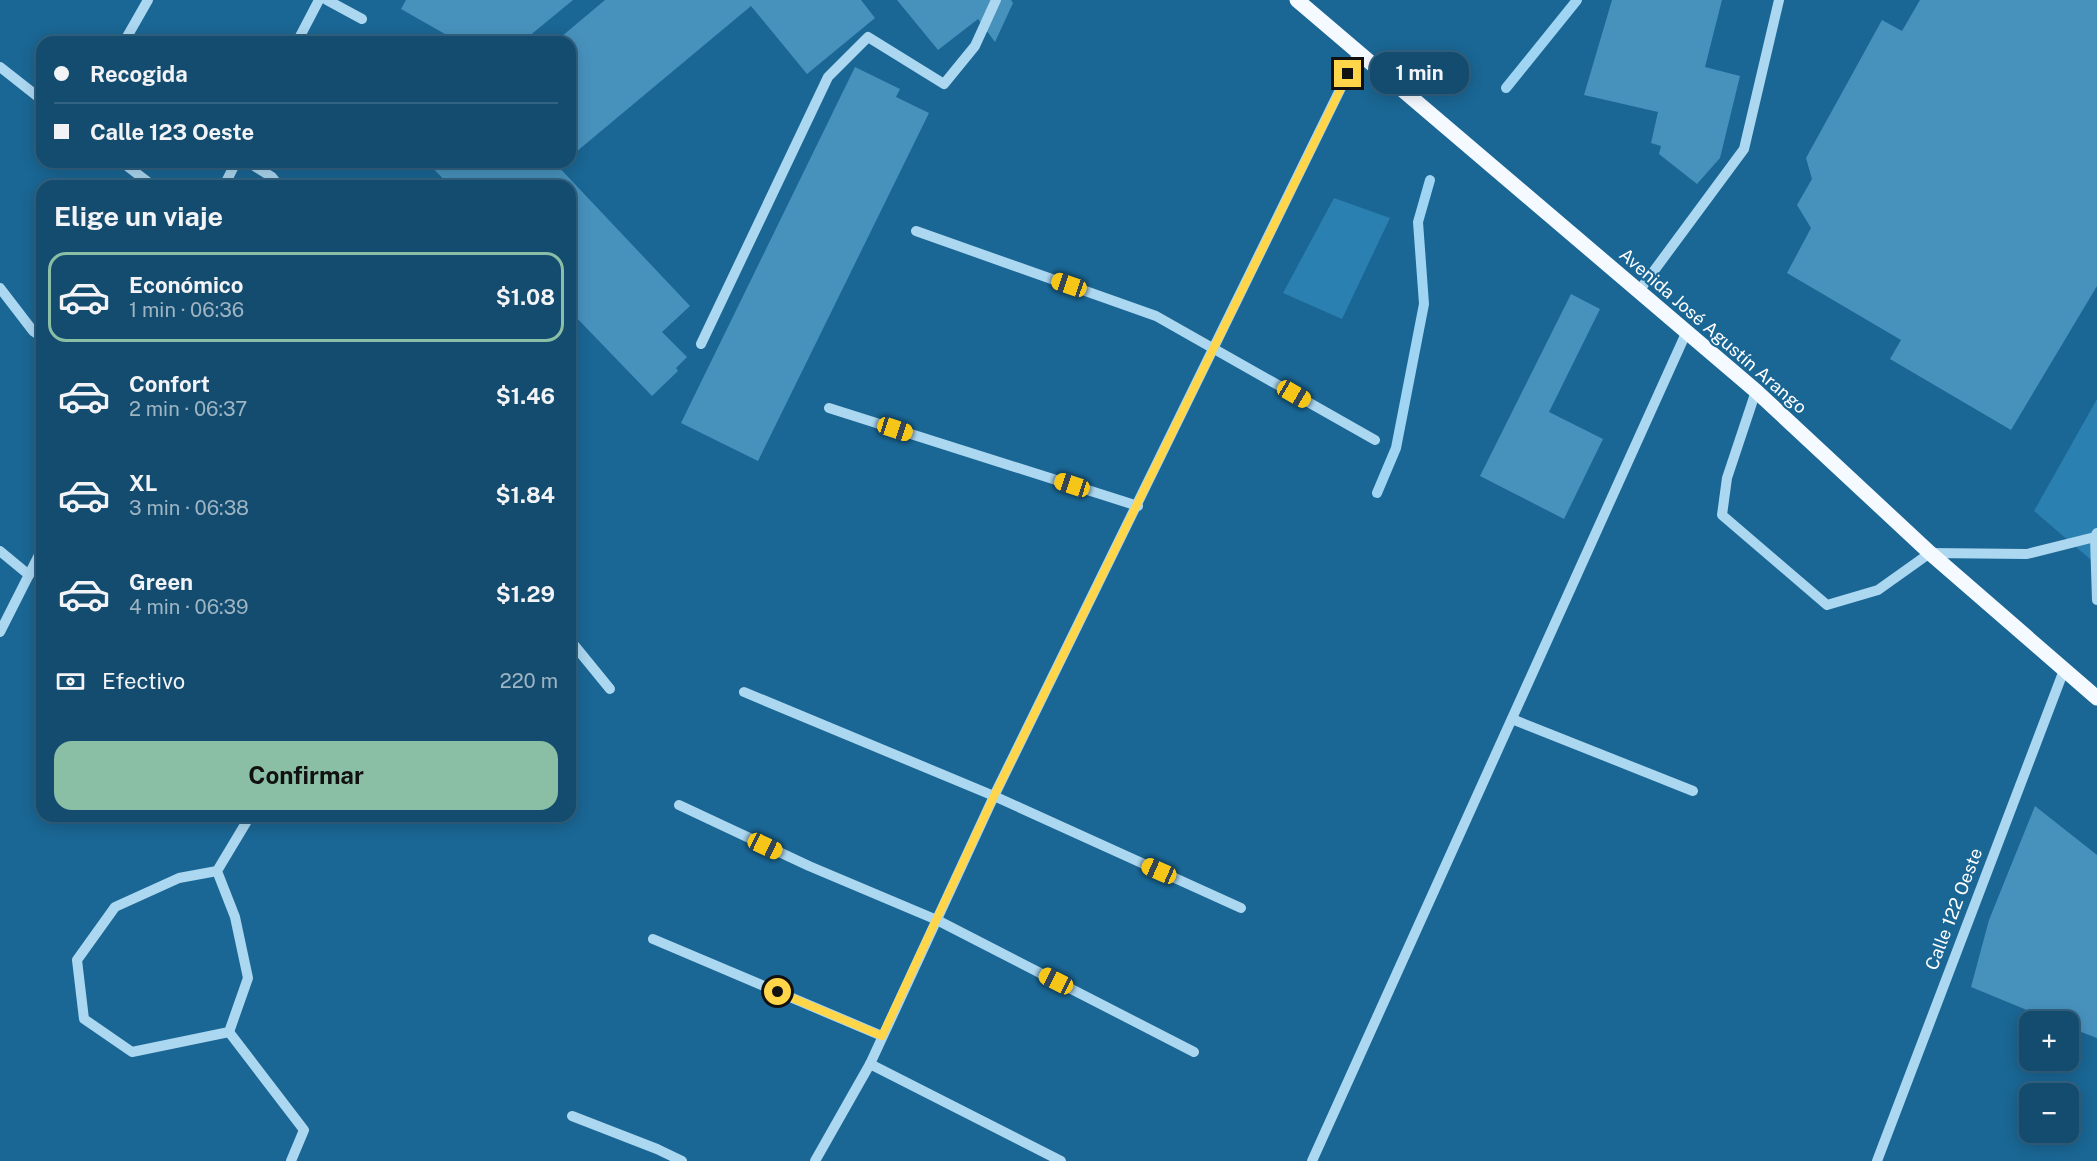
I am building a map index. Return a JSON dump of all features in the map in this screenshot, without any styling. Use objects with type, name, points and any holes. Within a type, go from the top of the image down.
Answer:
[{"type":"main road","name":"Avenida José Agustín Arango","points":[[1297,0],[1756,391],[1930,553],[2097,698]]},
{"type":"street","points":[[127,36],[148,0]]},
{"type":"street","points":[[300,36],[319,0]]},
{"type":"street","points":[[327,0],[362,20]]},
{"type":"street","points":[[701,345],[828,77],[868,37],[944,84],[975,46],[996,0]]},
{"type":"street","points":[[1639,291],[1744,148],[1779,0]]},
{"type":"street","points":[[814,1161],[870,1064],[994,796],[1358,53]]},
{"type":"street","points":[[0,67],[36,95]]},
{"type":"street","points":[[130,168],[145,180]]},
{"type":"street","points":[[258,168],[274,180]]},
{"type":"street","points":[[916,231],[1156,316],[1375,440]]},
{"type":"street","points":[[0,288],[36,333]]},
{"type":"street","points":[[1312,1161],[1687,331]]},
{"type":"street","points":[[1756,391],[1727,478],[1722,515],[1827,605],[1878,590],[1930,553],[2027,554],[2096,535],[2097,600]]},
{"type":"street","points":[[829,408],[1138,506]]},
{"type":"street","points":[[0,551],[29,575]]},
{"type":"street","points":[[0,632],[36,561]]},
{"type":"street","points":[[576,647],[610,688]]},
{"type":"street","name":"Calle 122 Oeste","points":[[1877,1161],[2064,670]]},
{"type":"street","points":[[744,692],[994,796],[1241,908]]},
{"type":"street","points":[[1512,718],[1693,791]]},
{"type":"street","points":[[679,805],[808,866],[937,920],[1194,1052]]},
{"type":"street","points":[[229,1032],[132,1052],[84,1019],[76,960],[115,907],[179,878],[217,871],[246,822]]},
{"type":"street","points":[[217,871],[235,917],[248,978],[229,1032]]},
{"type":"street","points":[[653,939],[882,1036]]},
{"type":"street","points":[[229,1032],[304,1130],[291,1161]]},
{"type":"street","points":[[870,1064],[1061,1161]]},
{"type":"street","points":[[572,1116],[682,1161]]},
{"type":"shaded area","points":[[1334,198],[1390,218],[1342,319],[1283,293]]},
{"type":"shaded area","points":[[2097,399],[2097,565],[2034,511]]},
{"type":"building","points":[[406,0],[573,0],[529,36],[448,36],[401,9]]},
{"type":"building","points":[[605,0],[861,0],[875,18],[807,74],[751,6],[576,152],[576,36],[562,36]]},
{"type":"building","points":[[897,0],[1011,0],[1013,3],[995,42],[978,19],[938,50]]},
{"type":"building","points":[[1612,0],[1722,0],[1705,67],[1740,76],[1720,158],[1697,184],[1659,154],[1661,146],[1651,143],[1658,112],[1584,95]]},
{"type":"building","points":[[1920,0],[2097,0],[2097,286],[2011,430],[1890,359],[1901,340],[1787,273],[1811,228],[1797,205],[1812,179],[1806,158],[1882,20],[1902,31]]},
{"type":"building","points":[[855,67],[900,89],[896,97],[929,113],[758,461],[681,423]]},
{"type":"building","points":[[433,168],[560,168],[571,180],[444,180]]},
{"type":"building","points":[[576,185],[690,306],[662,332],[687,357],[676,368],[678,371],[652,396],[576,317]]},
{"type":"building","points":[[1571,294],[1600,309],[1549,412],[1603,439],[1564,519],[1480,476]]},
{"type":"building","points":[[2035,806],[2097,855],[2097,1038],[2079,1031],[2079,1011],[2029,1011],[1971,987],[1989,920]]},
{"type":"waterway","points":[[1506,88],[1577,0]]},
{"type":"waterway","points":[[1377,493],[1396,448],[1424,304],[1418,222],[1430,180]]},
{"type":"route","points":[[778,992],[882,1036],[994,796],[1348,74]]}]
